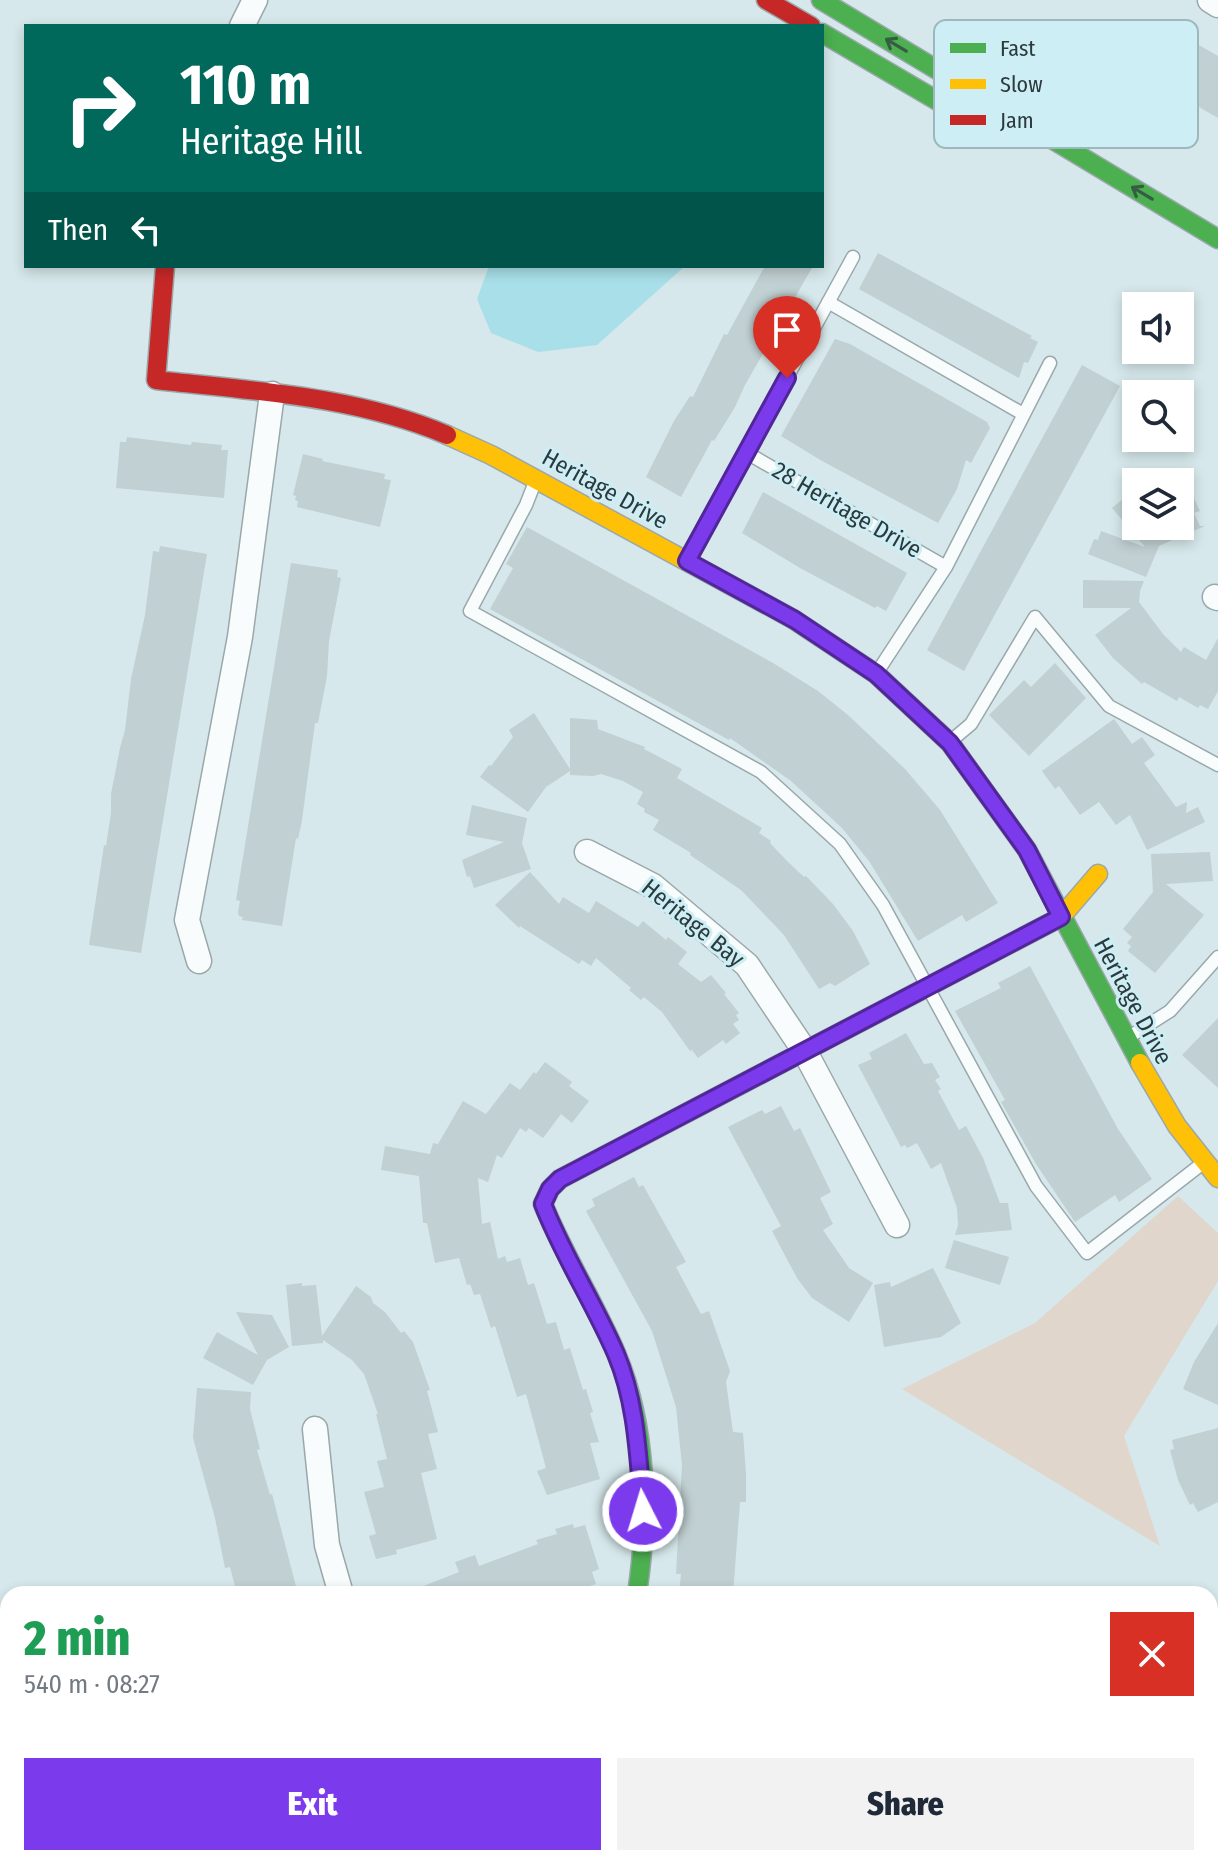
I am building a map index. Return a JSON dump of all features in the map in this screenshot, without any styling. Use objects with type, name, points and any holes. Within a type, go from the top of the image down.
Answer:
[{"type":"street","points":[[243,24],[255,0]]},
{"type":"street","points":[[766,0],[808,24]]},
{"type":"street","points":[[821,0],[934,68]]},
{"type":"street","points":[[1210,0],[1218,5]]},
{"type":"street","points":[[824,34],[934,99]]},
{"type":"street","points":[[1067,148],[1218,239]]},
{"type":"street","name":"Heritage Drive","points":[[165,268],[156,380],[353,406],[397,417],[465,443],[795,620],[876,674],[950,743],[1027,850],[1155,1092],[1214,1165]]},
{"type":"street","points":[[199,961],[187,920],[240,637],[272,394]]},
{"type":"street","name":"Heritage Bay","points":[[587,852],[653,886],[747,965],[804,1050],[897,1225]]},
{"type":"street","points":[[638,1586],[643,1511],[634,1414],[617,1355],[556,1237],[543,1204],[550,1189],[560,1179],[1061,917],[1098,874]]},
{"type":"street","points":[[315,1429],[327,1545],[339,1586]]},
{"type":"lane","name":"28 Heritage Drive","points":[[687,561],[853,257]]},
{"type":"lane","points":[[828,302],[1023,414]]},
{"type":"lane","name":"28 Heritage Drive","points":[[876,674],[946,567],[1050,363]]},
{"type":"lane","name":"28 Heritage Drive","points":[[747,453],[946,567]]},
{"type":"lane","points":[[537,479],[470,611],[761,772],[840,844],[883,905],[1036,1186],[1087,1253],[1214,1165]]},
{"type":"lane","points":[[950,743],[971,724],[1035,617],[1109,706],[1218,765]]},
{"type":"lane","points":[[1127,1039],[1170,1011],[1218,957]]},
{"type":"shaded area","points":[[1178,1196],[1218,1233],[1218,1281],[1124,1436],[1160,1546],[902,1389],[1035,1323]]},
{"type":"water","points":[[488,268],[683,268],[597,345],[538,352],[491,333],[477,299]]},
{"type":"building","points":[[1198,44],[1218,56],[1218,118],[1198,106]]},
{"type":"building","points":[[878,253],[1032,336],[1030,338],[1038,342],[1028,363],[1024,362],[1019,378],[859,289]]},
{"type":"building","points":[[764,268],[812,268],[681,497],[646,477],[674,421],[690,396],[693,397],[724,334],[727,335]]},
{"type":"building","points":[[835,339],[850,344],[987,422],[990,428],[971,463],[966,460],[957,489],[938,523],[781,436]]},
{"type":"building","points":[[1082,365],[1120,386],[964,671],[927,650]]},
{"type":"building","points":[[127,437],[191,445],[192,442],[222,445],[221,450],[228,450],[224,498],[116,488],[120,442],[126,442]]},
{"type":"building","points":[[303,454],[385,474],[384,479],[391,480],[380,527],[297,507],[298,501],[293,495]]},
{"type":"building","points":[[763,492],[907,573],[886,611],[800,568],[742,533]]},
{"type":"building","points":[[1194,498],[1200,511],[1194,513]]},
{"type":"building","points":[[1122,500],[1122,520],[1112,508]]},
{"type":"building","points":[[1194,513],[1200,526],[1205,526],[1194,531]]},
{"type":"building","points":[[527,527],[818,691],[905,769],[940,810],[998,903],[966,922],[962,915],[918,941],[869,861],[842,828],[791,781],[730,738],[490,609],[513,568],[506,564]]},
{"type":"building","points":[[1101,531],[1145,547],[1139,540],[1173,540],[1159,546],[1146,577],[1088,554]]},
{"type":"building","points":[[160,546],[207,554],[141,953],[89,945],[111,813],[111,794],[145,615],[153,551],[159,552]]},
{"type":"building","points":[[291,563],[338,570],[337,577],[341,578],[329,641],[327,676],[318,723],[315,723],[302,820],[296,838],[282,926],[242,920],[238,912],[240,901],[236,900]]},
{"type":"building","points":[[1083,580],[1144,581],[1139,602],[1181,652],[1184,647],[1206,660],[1218,638],[1218,691],[1208,709],[1200,705],[1198,708],[1179,697],[1177,701],[1144,682],[1142,684],[1113,658],[1095,635],[1131,608],[1083,608]]},
{"type":"building","points":[[1055,663],[1086,698],[1029,756],[989,715],[1024,680],[1031,687]]},
{"type":"building","points":[[534,713],[570,769],[570,718],[597,720],[598,729],[645,747],[682,769],[677,778],[762,828],[759,833],[771,841],[787,861],[833,904],[853,931],[870,964],[835,986],[830,983],[819,989],[784,935],[741,890],[691,853],[653,830],[659,820],[637,804],[643,792],[623,781],[601,774],[570,775],[570,771],[546,787],[528,812],[480,777],[513,737],[509,730]]},
{"type":"building","points":[[1114,719],[1132,744],[1142,737],[1155,755],[1144,763],[1176,807],[1187,802],[1186,813],[1198,807],[1205,822],[1147,850],[1130,815],[1116,825],[1099,802],[1080,815],[1059,786],[1055,789],[1042,771]]},
{"type":"building","points":[[472,805],[527,818],[522,843],[531,869],[474,888],[462,860],[504,842],[466,835]]},
{"type":"building","points":[[1210,852],[1213,881],[1166,884],[1204,915],[1155,973],[1128,951],[1131,946],[1127,943],[1132,937],[1123,929],[1153,892],[1151,854]]},
{"type":"building","points":[[530,872],[559,904],[563,897],[589,913],[596,901],[638,927],[643,921],[666,940],[668,937],[687,952],[678,964],[701,982],[711,975],[726,993],[739,1013],[736,1015],[739,1020],[733,1024],[740,1033],[726,1044],[723,1040],[698,1058],[662,1012],[644,997],[641,1000],[596,958],[591,966],[582,960],[579,964],[519,928],[495,905]]},
{"type":"building","points":[[1030,966],[1118,1129],[1152,1179],[1119,1202],[1115,1195],[1075,1222],[1036,1164],[1001,1102],[1005,1100],[955,1011],[1001,988],[998,983]]},
{"type":"building","points":[[1218,1018],[1218,1088],[1182,1055]]},
{"type":"building","points":[[906,1033],[924,1064],[932,1063],[940,1077],[935,1080],[941,1089],[938,1091],[959,1130],[966,1126],[983,1158],[1000,1203],[1008,1203],[1012,1230],[955,1235],[957,1208],[941,1163],[931,1169],[917,1143],[907,1148],[905,1145],[901,1147],[858,1065],[872,1059],[869,1053]]},
{"type":"building","points":[[545,1062],[572,1082],[569,1086],[589,1101],[572,1123],[561,1114],[543,1138],[529,1128],[526,1132],[520,1128],[502,1158],[497,1155],[488,1182],[478,1178],[482,1224],[490,1222],[498,1259],[505,1256],[507,1262],[520,1258],[528,1285],[534,1283],[547,1324],[556,1322],[564,1350],[570,1348],[593,1412],[590,1413],[599,1442],[590,1443],[600,1479],[547,1495],[537,1471],[546,1468],[526,1394],[517,1397],[495,1326],[491,1328],[480,1294],[474,1295],[470,1284],[467,1285],[459,1258],[435,1263],[427,1223],[423,1223],[419,1176],[381,1170],[385,1146],[430,1154],[433,1143],[438,1144],[463,1101],[486,1114],[510,1083],[520,1090]]},
{"type":"building","points":[[781,1106],[794,1131],[800,1128],[831,1192],[820,1198],[833,1224],[823,1230],[849,1268],[873,1283],[849,1322],[812,1298],[797,1278],[772,1231],[781,1226],[728,1127],[762,1110],[765,1114]]},
{"type":"building","points":[[634,1177],[639,1187],[643,1185],[686,1262],[676,1267],[701,1314],[709,1311],[730,1371],[726,1382],[733,1432],[743,1433],[746,1502],[740,1502],[734,1586],[680,1586],[681,1574],[676,1574],[682,1465],[676,1407],[652,1331],[586,1211],[595,1206],[592,1199]]},
{"type":"building","points":[[954,1240],[1009,1257],[1000,1285],[945,1268]]},
{"type":"building","points":[[933,1268],[961,1323],[941,1337],[884,1347],[874,1285],[890,1282],[891,1287]]},
{"type":"building","points":[[302,1283],[302,1286],[316,1285],[322,1336],[356,1286],[371,1297],[401,1333],[404,1331],[413,1342],[430,1390],[427,1391],[438,1432],[428,1434],[437,1469],[421,1473],[437,1539],[376,1559],[369,1536],[376,1534],[364,1492],[384,1487],[377,1461],[387,1459],[378,1414],[364,1374],[352,1360],[323,1340],[323,1343],[292,1346],[286,1285]]},
{"type":"building","points":[[236,1312],[272,1315],[289,1347],[267,1360],[253,1385],[203,1358],[217,1332],[258,1355]]},
{"type":"building","points":[[1218,1323],[1218,1405],[1183,1389],[1194,1362]]},
{"type":"building","points":[[197,1388],[251,1392],[250,1409],[260,1449],[257,1450],[296,1586],[235,1586],[230,1567],[225,1568],[193,1438]]},
{"type":"building","points":[[1218,1428],[1218,1502],[1198,1512],[1193,1503],[1190,1505],[1178,1480],[1170,1450],[1174,1449],[1172,1440]]},
{"type":"building","points":[[573,1524],[574,1528],[585,1525],[599,1569],[592,1572],[596,1584],[423,1586],[459,1572],[455,1562],[475,1555],[479,1566],[538,1544],[536,1540],[557,1534],[555,1529]]},
{"type":"traffic: fast","points":[[821,0],[934,68]]},
{"type":"traffic: fast","points":[[824,34],[934,99]]},
{"type":"traffic: fast","points":[[1067,148],[1218,239]]},
{"type":"traffic: fast","points":[[793,619],[876,674],[950,743],[1027,850],[1140,1063]]},
{"type":"traffic: fast","points":[[638,1586],[644,1503],[634,1410],[616,1353],[543,1204],[550,1189],[560,1179],[845,1030]]},
{"type":"traffic: slow","points":[[447,435],[491,455],[793,619]]},
{"type":"traffic: slow","points":[[845,1030],[1061,917],[1098,874]]},
{"type":"traffic: slow","points":[[1140,1063],[1177,1126],[1218,1178]]},
{"type":"traffic: jam","points":[[766,0],[808,24]]},
{"type":"traffic: jam","points":[[165,268],[156,380],[340,403],[412,422],[447,435]]},
{"type":"route","points":[[643,1511],[634,1414],[617,1355],[552,1228],[543,1204],[550,1189],[560,1179],[1061,917],[1027,850],[950,743],[876,674],[795,620],[687,561],[787,378]]}]
